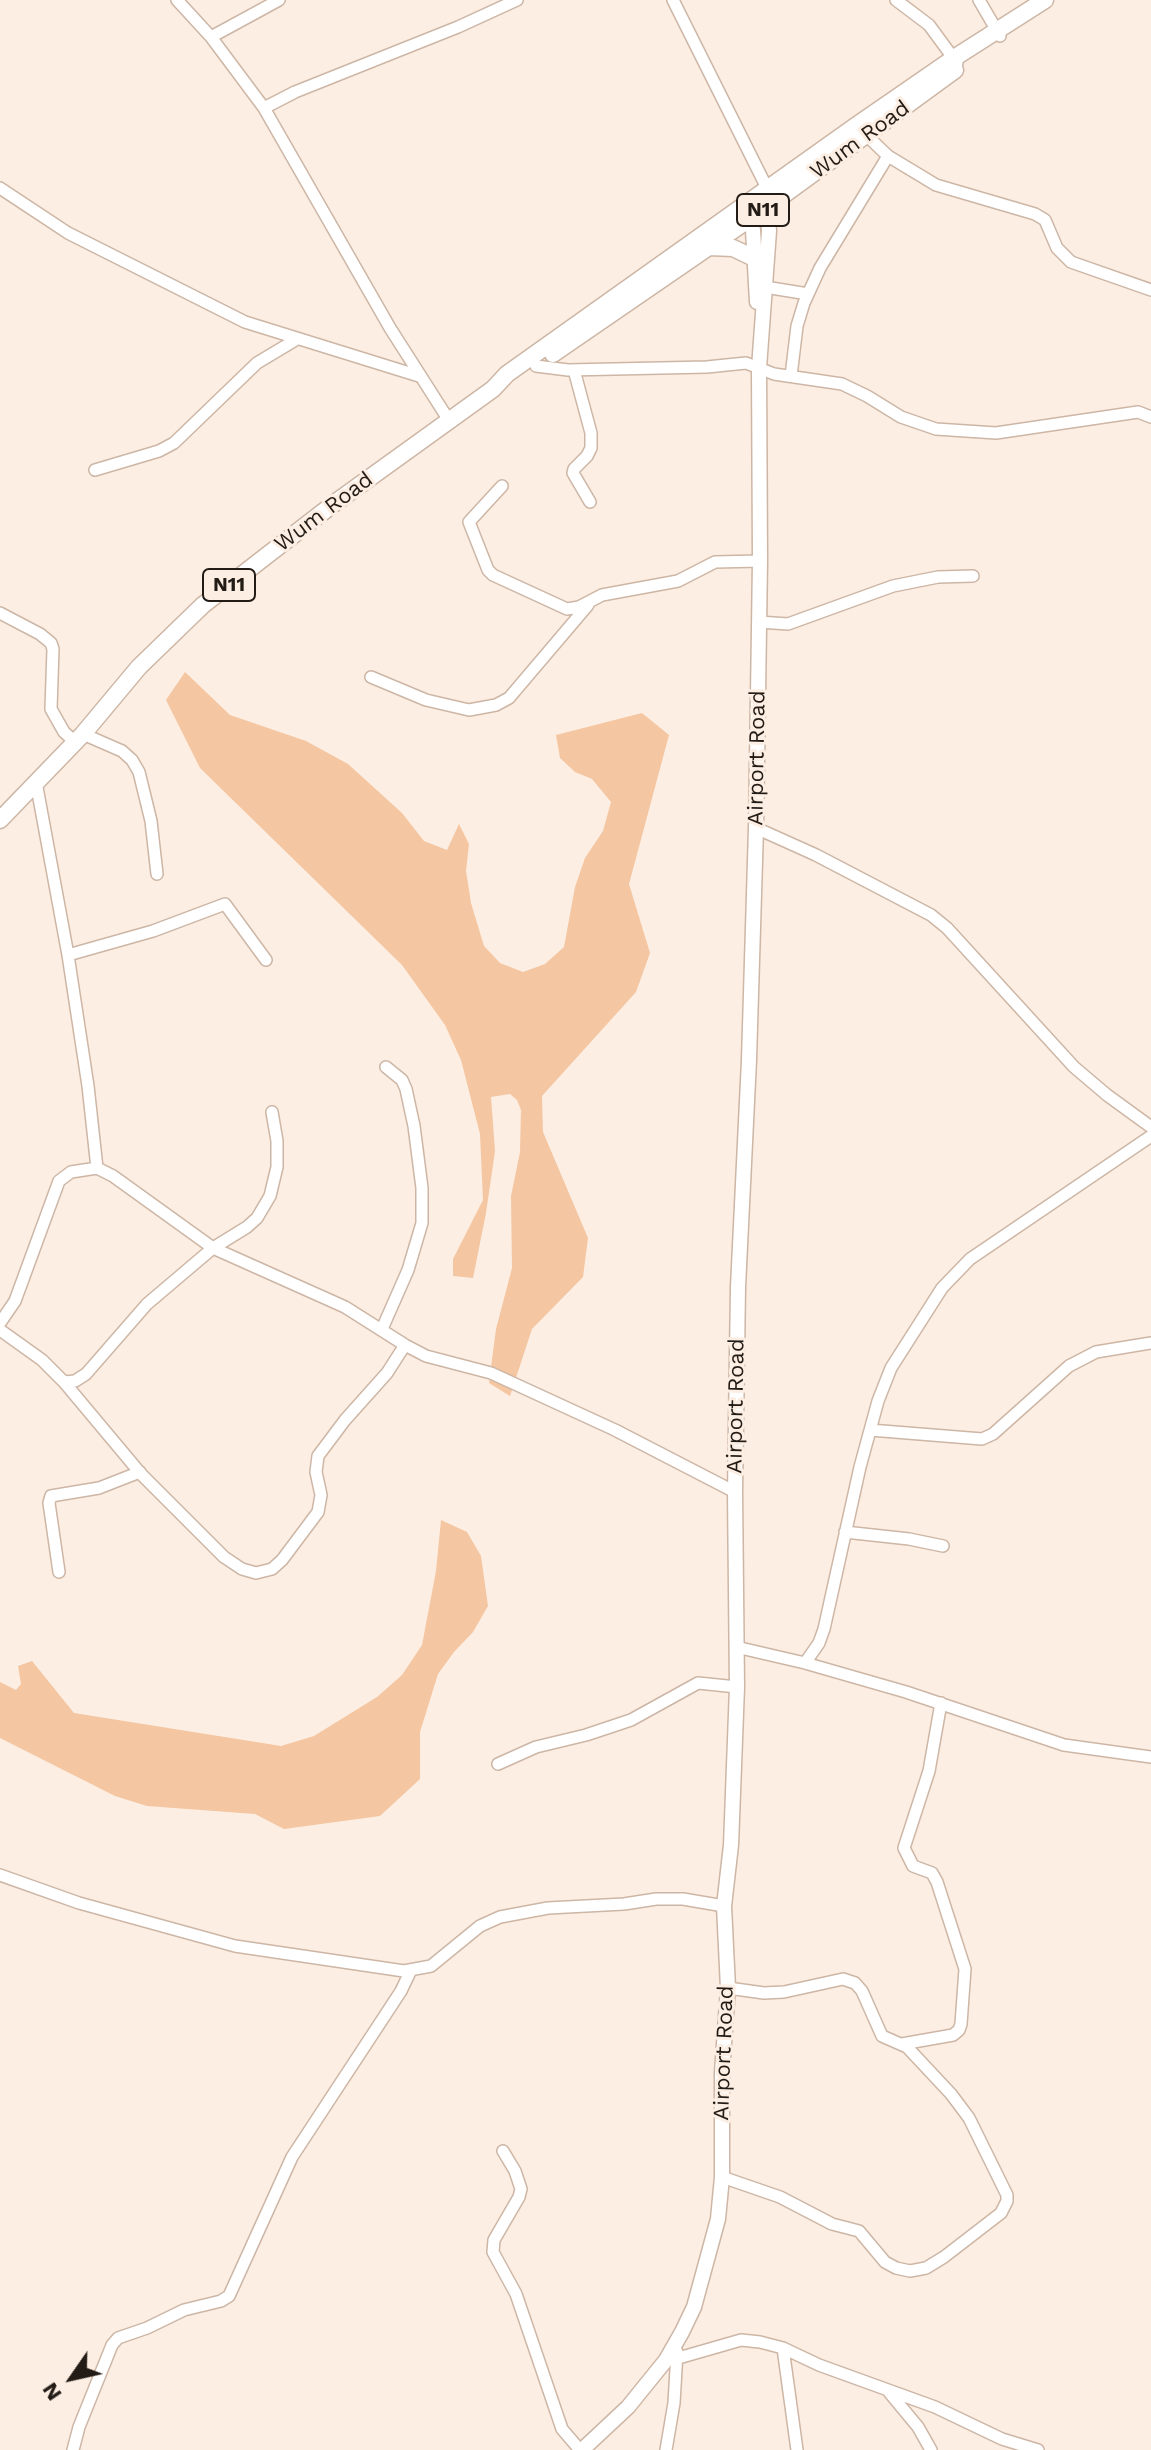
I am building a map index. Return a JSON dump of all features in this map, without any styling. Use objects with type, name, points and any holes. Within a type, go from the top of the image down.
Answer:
[{"type":"highway","name":"Wum Road","points":[[493,389],[513,382],[709,247],[764,196],[862,131],[1045,0]]},
{"type":"highway","name":"Wum Road","points":[[0,820],[79,738],[139,667],[203,605],[332,505],[450,422],[493,389],[507,374],[747,212]]},
{"type":"highway","points":[[709,247],[733,248],[754,258]]},
{"type":"main road","name":"Airport Road","points":[[581,2450],[628,2407],[666,2360],[682,2332],[694,2307],[709,2256],[718,2219],[722,2177],[722,2072],[728,1988],[724,1906],[731,1845],[737,1687],[735,1492],[738,1287],[756,828],[759,368],[769,231],[764,196]]},
{"type":"main road","name":"Airport Road","points":[[747,212],[754,258],[755,295],[763,317]]},
{"type":"street","points":[[177,0],[211,37],[264,108],[419,376],[450,422]]},
{"type":"street","points":[[211,37],[279,0]]},
{"type":"street","points":[[264,108],[295,92],[517,0]]},
{"type":"street","points":[[673,0],[764,196]]},
{"type":"street","points":[[896,0],[929,25],[957,62]]},
{"type":"street","points":[[979,0],[998,34]]},
{"type":"street","points":[[862,131],[888,156],[936,185],[1035,214],[1045,220],[1057,248],[1071,262],[1151,290]]},
{"type":"street","points":[[791,376],[797,326],[808,294],[820,268],[888,156]]},
{"type":"street","points":[[0,188],[68,233],[245,322],[419,376]]},
{"type":"street","points":[[765,287],[808,294]]},
{"type":"street","points":[[95,470],[159,451],[174,443],[257,363],[297,339]]},
{"type":"street","points":[[557,351],[571,370],[591,433],[591,448],[573,473],[590,502]]},
{"type":"street","points":[[536,366],[571,370],[707,367],[746,363],[774,374],[842,384],[901,417],[936,429],[996,433],[1138,412],[1151,417]]},
{"type":"street","points":[[502,486],[469,522],[490,573],[567,609],[579,607],[595,598],[678,581],[715,562],[760,561]]},
{"type":"street","points":[[759,622],[788,624],[893,586],[938,577],[973,576]]},
{"type":"street","points":[[371,677],[426,700],[469,710],[496,705],[509,698],[595,598]]},
{"type":"street","points":[[0,613],[51,643],[51,709],[64,732],[122,751],[132,760],[139,772],[151,821],[157,874]]},
{"type":"street","points":[[36,782],[68,955],[97,1168]]},
{"type":"street","points":[[756,828],[816,855],[931,915],[947,928],[1074,1067],[1151,1127]]},
{"type":"street","points":[[68,955],[153,931],[225,904],[266,960]]},
{"type":"street","points":[[382,1329],[408,1270],[422,1223],[422,1188],[406,1089],[402,1080],[386,1067]]},
{"type":"street","points":[[64,1382],[75,1381],[86,1374],[147,1304],[213,1248],[247,1227],[264,1207],[277,1167],[272,1112]]},
{"type":"street","points":[[805,1663],[819,1643],[824,1629],[870,1430],[891,1368],[942,1288],[970,1259],[1151,1136]]},
{"type":"street","points":[[0,1323],[15,1301],[59,1181],[71,1172],[97,1168],[113,1176],[213,1248],[345,1307],[426,1356],[491,1373],[615,1430],[735,1492]]},
{"type":"street","points":[[0,1330],[42,1360],[64,1382],[140,1472],[224,1557],[248,1572],[256,1573],[272,1569],[282,1560],[318,1512],[321,1495],[316,1472],[318,1456],[387,1373],[405,1345]]},
{"type":"street","points":[[870,1430],[982,1439],[993,1434],[1069,1366],[1096,1352],[1151,1343]]},
{"type":"street","points":[[59,1572],[49,1503],[51,1496],[99,1488],[140,1472]]},
{"type":"street","points":[[845,1532],[943,1546]]},
{"type":"street","points":[[736,1647],[805,1663],[941,1703],[1064,1745],[1151,1757]]},
{"type":"street","points":[[498,1764],[536,1747],[631,1720],[698,1683],[737,1687]]},
{"type":"street","points":[[902,2044],[953,2035],[961,2024],[965,1969],[937,1882],[932,1873],[913,1866],[904,1848],[929,1771],[941,1703]]},
{"type":"street","points":[[0,1875],[79,1903],[235,1946],[411,1970],[431,1966],[480,1926],[500,1917],[548,1908],[656,1899],[683,1899],[724,1906]]},
{"type":"street","points":[[73,2450],[79,2427],[112,2345],[118,2338],[184,2310],[229,2296],[292,2157],[401,1991],[411,1970]]},
{"type":"street","points":[[722,2177],[780,2197],[832,2224],[859,2231],[885,2262],[896,2268],[918,2271],[944,2257],[1001,2213],[1007,2195],[969,2118],[951,2094],[902,2044],[882,2036],[862,1991],[849,1980],[784,1992],[764,1993],[728,1988]]},
{"type":"street","points":[[503,2151],[521,2189],[494,2240],[493,2252],[516,2294],[562,2429],[581,2450]]},
{"type":"street","points":[[666,2450],[674,2403],[675,2359],[682,2332]]},
{"type":"street","points":[[675,2359],[741,2340],[783,2348],[935,2407],[1002,2439],[1038,2450]]},
{"type":"street","points":[[783,2348],[797,2450]]},
{"type":"street","points":[[889,2391],[918,2427],[931,2450]]},
{"type":"shaded area","points":[[185,672],[230,715],[306,741],[348,764],[402,813],[424,841],[447,850],[459,824],[469,844],[466,871],[471,903],[484,946],[500,963],[523,972],[545,964],[564,947],[575,887],[585,858],[603,831],[611,802],[592,779],[575,772],[560,758],[556,735],[642,713],[669,735],[629,884],[650,953],[636,992],[542,1096],[543,1132],[588,1238],[583,1277],[532,1329],[510,1396],[489,1383],[496,1329],[512,1268],[511,1196],[520,1152],[521,1110],[517,1100],[510,1094],[491,1097],[495,1151],[473,1278],[453,1276],[453,1259],[483,1200],[480,1134],[461,1060],[445,1025],[402,965],[200,768],[166,700]]},
{"type":"shaded area","points":[[441,1520],[467,1532],[481,1556],[488,1606],[473,1632],[438,1674],[420,1732],[420,1779],[380,1816],[284,1829],[255,1814],[147,1806],[115,1796],[0,1738],[0,1682],[16,1690],[21,1684],[18,1666],[32,1661],[74,1713],[281,1746],[314,1736],[377,1697],[402,1675],[422,1645],[436,1571]]}]
